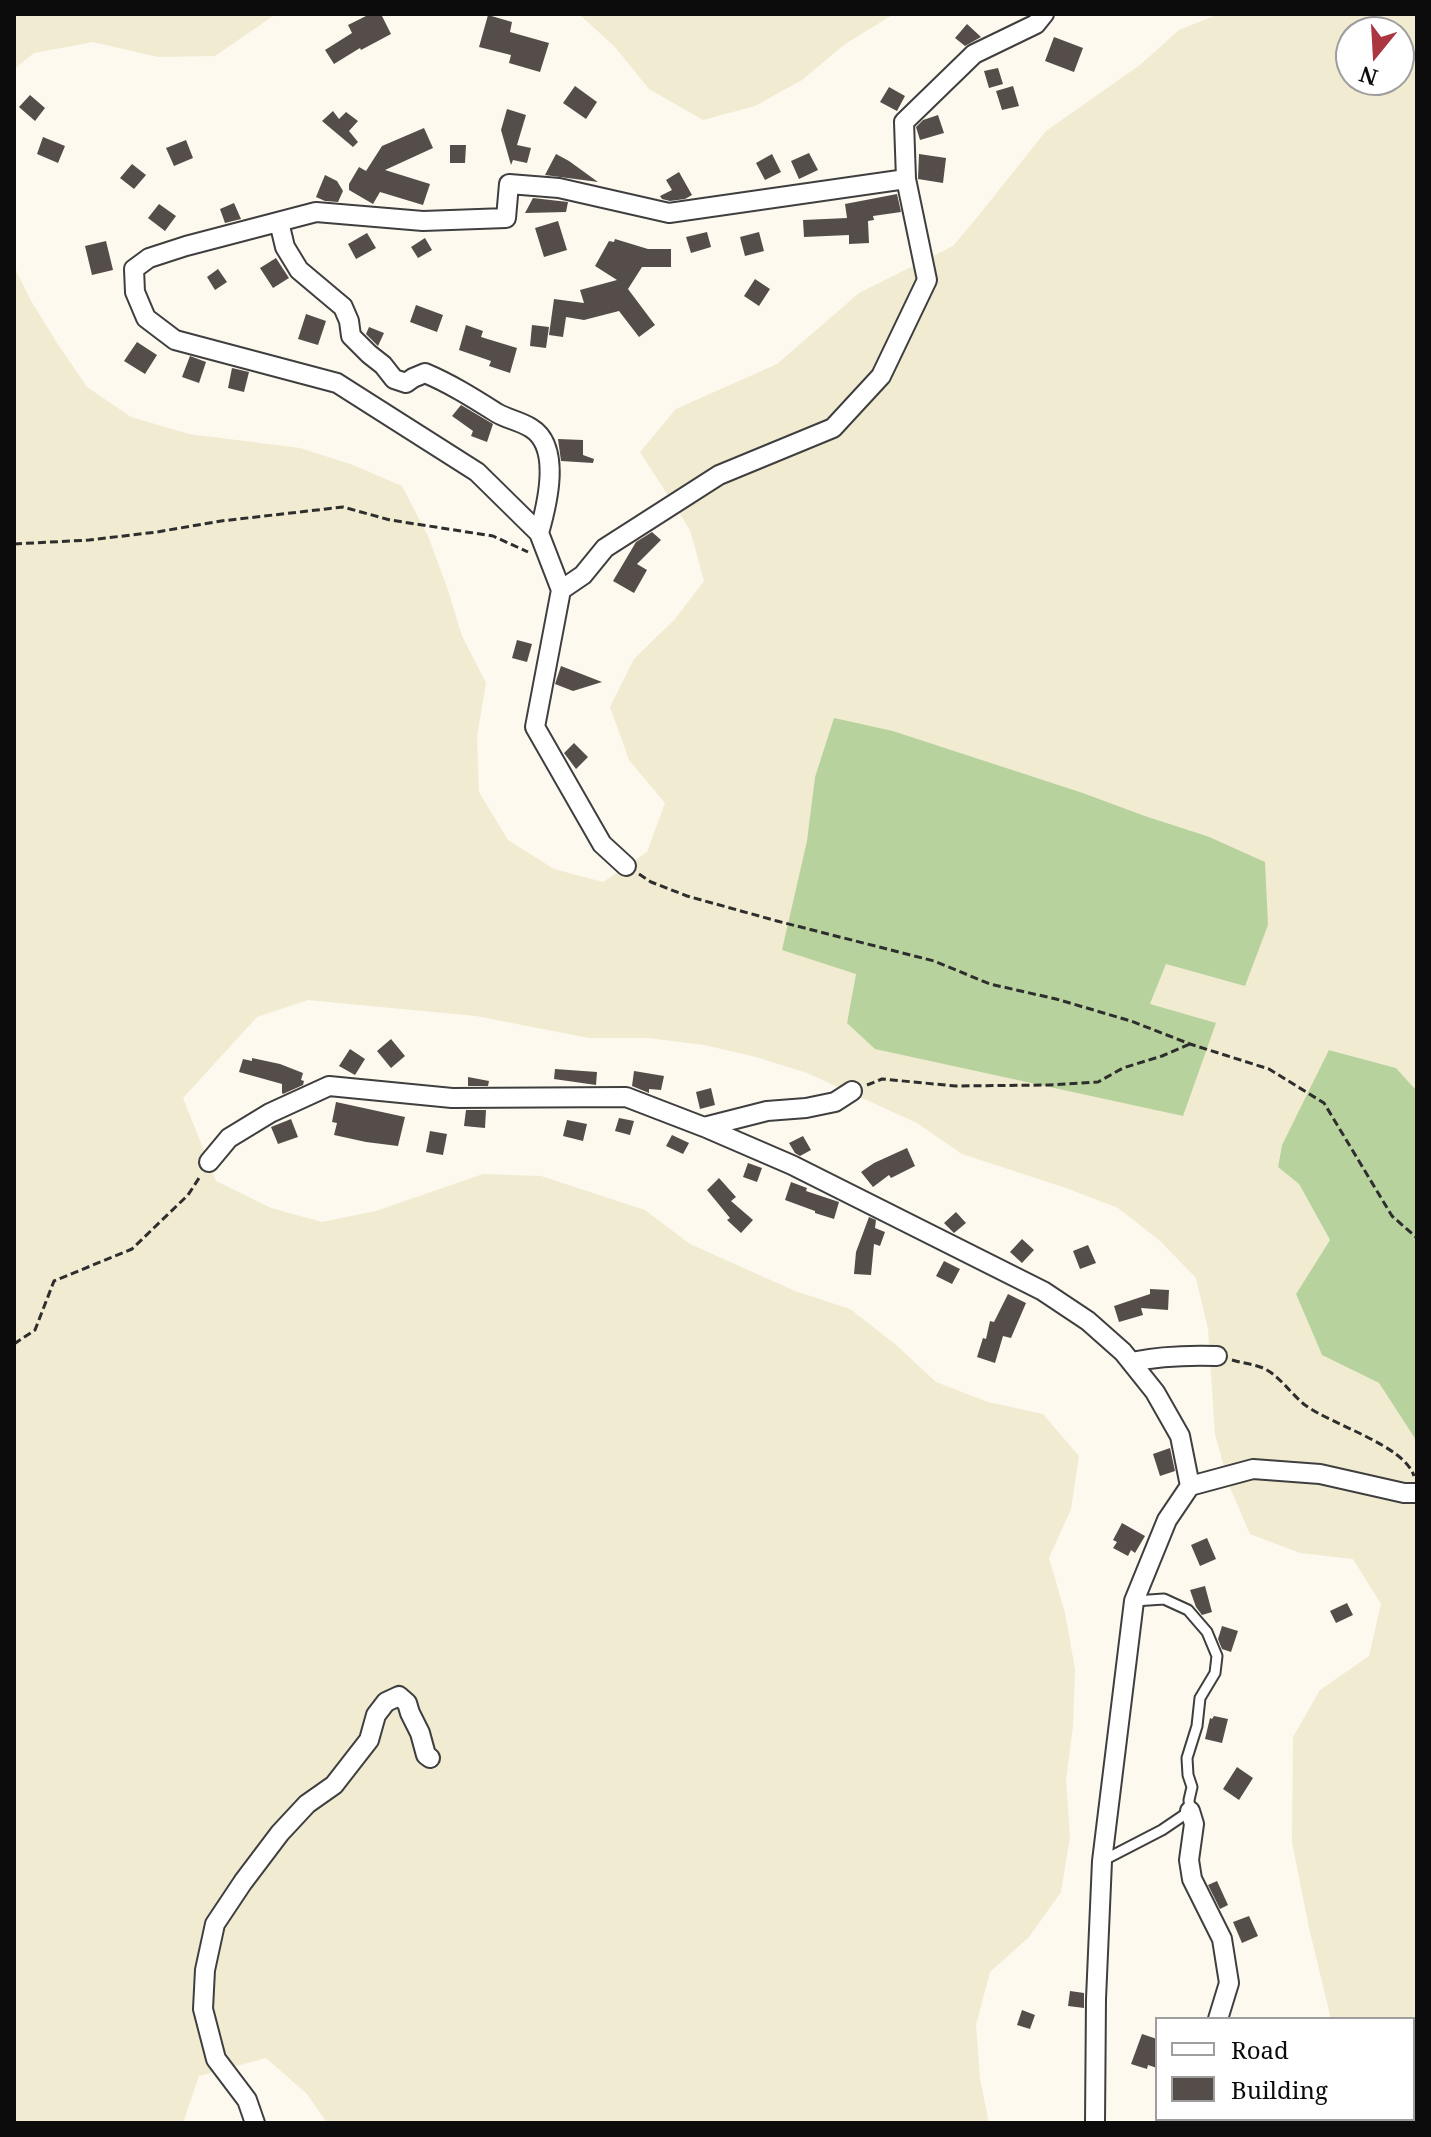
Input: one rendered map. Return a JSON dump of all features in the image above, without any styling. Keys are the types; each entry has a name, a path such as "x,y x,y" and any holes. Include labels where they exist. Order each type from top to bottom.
{"street":[{"path":"561,590 583,575 605,548 719,475 833,428 881,376 927,280 906,179 904,122 974,54 1036,24 1044,14"},
{"path":"626,866 602,844 535,727 561,590 539,533 477,472 337,383 175,340 146,318 135,292 134,269 149,258 186,246 316,212 423,221 506,218 509,184 559,188 669,213 906,179"},
{"path":"279,222 285,247 299,270 343,307 351,336 394,379 406,383 425,373 500,415 531,428 542,438 549,459 548,498 539,533"},
{"path":"209,1162 229,1138 270,1113 329,1086 452,1098 626,1097 792,1165 1043,1291 1088,1321 1123,1352 1155,1392 1180,1436 1190,1486"},
{"path":"704,1127 767,1111 835,1102 852,1091"},
{"path":"1131,1362 1156,1356 1217,1356"},
{"path":"1095,2123 1102,1861 1134,1601 1167,1520 1190,1486 1253,1469 1320,1474 1404,1493 1417,1493"},
{"path":"255,2123 247,2100 216,2059 203,2009 205,1970 215,1924 280,1833 307,1804 334,1785 369,1740 376,1715 386,1702 399,1696 407,1703 426,1755 430,1758"},
{"path":"1190,1811 1194,1824 1189,1860 1192,1879 1222,1939 1229,1983 1219,2017"}],"lane":[{"path":"1102,1861 1162,1830 1190,1811 1192,1787 1187,1758 1197,1726 1200,1698 1215,1673 1217,1656 1207,1632 1188,1610 1164,1599 1134,1601"}],"path":[{"path":"14,544 35,545 130,535 343,507 390,520 493,536 550,562"},
{"path":"626,866 651,882 687,896 934,961 990,984 1131,1021 1269,1069 1324,1103 1392,1216 1417,1238"},
{"path":"852,1091 882,1079 956,1086 1098,1082 1123,1068 1190,1044"},
{"path":"14,1344 35,1330 54,1281 132,1249 188,1195 209,1162"},
{"path":"1217,1356 1264,1369 1306,1406 1359,1432 1401,1458 1412,1470 1416,1483"}],"shaded area":[{"path":"14,14 276,14 215,56 158,57 93,42 34,53 14,69"},
{"path":"579,14 894,14 845,44 802,80 755,106 703,120 649,89 615,47"},
{"path":"1219,14 1417,14 1417,1091 1396,1068 1330,1050 1282,1145 1278,1167 1299,1184 1330,1240 1296,1294 1322,1355 1379,1383 1417,1445 1417,2123 1307,2123 1415,2121 1415,2017 1331,2017 1292,1842 1293,1737 1320,1690 1369,1656 1381,1604 1353,1559 1300,1553 1250,1534 1229,1485 1215,1434 1208,1329 1196,1278 1160,1241 1118,1208 962,1154 917,1123 807,1073 756,1057 704,1045 648,1038 589,1038 476,1016 308,1000 257,1017 183,1098 216,1181 271,1208 322,1222 376,1211 483,1174 541,1176 645,1210 690,1244 795,1291 850,1309 895,1344 936,1382 988,1402 1043,1414 1079,1456 1071,1509 1049,1558 1065,1613 1075,1669 1073,1726 1066,1780 1070,1837 1061,1892 1029,1937 990,1972 976,2025 980,2079 989,2123 327,2123 307,2094 266,2058 199,2076 183,2123 14,2123 14,266 30,299 87,387 131,417 189,434 300,448 353,465 402,486 428,536 462,636 486,683 477,736 479,792 508,840 554,869 603,882 647,852 665,803 629,760 610,707 634,659 675,619 704,581 690,530 640,452 676,409 777,364 859,293 953,246 1046,131 1140,65 1179,30","holes":["834,719 893,731 1208,836 1150,1004 1193,1084 1182,1116 847,1023 856,974 808,841 815,777"]}],"green space":[{"path":"834,718 893,731 1083,793 1207,836 1265,862 1268,925 1245,986 1166,964 1150,1004 1216,1023 1183,1116 875,1049 847,1023 856,974 782,950 807,841 815,777"},
{"path":"1329,1050 1396,1068 1417,1091 1417,1445 1379,1383 1322,1355 1296,1294 1330,1240 1299,1184 1278,1167 1282,1145"}],"building":[{"path":"370,14 381,14 391,34 334,64 325,50 352,33 348,25"},
{"path":"488,15 512,22 510,32 549,43 540,72 509,63 511,55 479,47"},
{"path":"967,24 981,37 965,46 955,38"},
{"path":"1054,37 1083,48 1074,72 1045,61"},
{"path":"998,68 1003,84 989,88 984,71"},
{"path":"575,86 597,102 586,119 563,103"},
{"path":"1013,86 1019,106 1002,110 996,91"},
{"path":"889,87 905,96 897,111 880,102"},
{"path":"30,95 45,108 35,121 19,107"},
{"path":"507,109 526,115 517,145 531,148 527,163 513,160 511,165 501,130"},
{"path":"333,111 339,119 346,112 358,121 349,131 358,142 353,147 322,121"},
{"path":"938,115 944,133 920,140 916,127 923,120"},
{"path":"424,128 433,148 385,170 430,184 423,205 380,192 373,204 349,190 359,167 366,171 382,146"},
{"path":"43,137 65,146 58,163 37,154"},
{"path":"186,140 193,158 174,166 166,148"},
{"path":"450,145 466,145 465,163 450,163"},
{"path":"809,153 818,170 799,179 791,161"},
{"path":"556,154 569,161 598,182 545,175"},
{"path":"772,154 781,172 765,180 756,163"},
{"path":"919,154 946,158 943,183 918,179"},
{"path":"132,164 146,175 134,189 120,178"},
{"path":"679,172 692,195 670,201 662,199 660,196 672,190 666,180"},
{"path":"325,175 337,181 343,191 338,202 316,197"},
{"path":"897,194 901,212 873,216 874,220 868,221 869,243 849,244 849,235 804,237 803,220 847,218 845,204"},
{"path":"533,198 568,202 566,212 525,213"},
{"path":"234,203 241,219 225,223 220,209"},
{"path":"159,204 176,216 165,231 148,218"},
{"path":"558,221 567,250 544,257 535,228"},
{"path":"707,232 711,247 691,253 686,237"},
{"path":"759,232 764,251 745,256 740,237"},
{"path":"367,233 376,248 356,259 348,244"},
{"path":"425,238 432,250 418,258 411,247"},
{"path":"615,239 648,249 671,249 671,267 642,267 628,289 655,325 639,337 619,311 584,320 566,317 563,337 549,335 554,299 584,303 580,290 617,280 595,266 609,241 614,242"},
{"path":"106,241 113,270 92,275 85,246"},
{"path":"276,258 289,278 273,288 260,268"},
{"path":"218,269 227,282 215,290 207,277"},
{"path":"755,279 770,289 759,306 744,296"},
{"path":"416,305 443,315 437,332 410,322"},
{"path":"306,314 326,321 318,345 298,339"},
{"path":"466,325 483,331 481,337 517,348 510,373 489,366 491,361 459,350"},
{"path":"532,325 549,327 546,348 530,346"},
{"path":"369,327 384,333 378,346 366,334"},
{"path":"137,342 157,355 145,374 124,361"},
{"path":"190,356 206,362 199,383 182,377"},
{"path":"232,368 249,372 244,392 228,388"},
{"path":"461,405 493,424 487,442 471,436 473,431 452,416"},
{"path":"558,439 583,440 583,455 594,459 593,463 561,461"},
{"path":"652,532 661,540 637,564 647,570 634,593 613,581 636,542"},
{"path":"517,640 532,644 527,662 512,658"},
{"path":"561,666 602,682 573,691 555,684"},
{"path":"574,743 588,757 576,769 564,753"},
{"path":"391,1039 405,1056 391,1068 377,1051"},
{"path":"350,1049 365,1059 355,1075 339,1066"},
{"path":"252,1058 303,1073 303,1085 283,1094 282,1084 239,1072 243,1059 252,1061"},
{"path":"555,1069 597,1072 596,1085 554,1079"},
{"path":"634,1071 664,1076 661,1090 649,1089 649,1093 632,1086"},
{"path":"468,1077 489,1081 488,1086 468,1086"},
{"path":"711,1088 715,1105 700,1109 696,1092"},
{"path":"336,1102 405,1117 398,1146 334,1135 337,1123 332,1122"},
{"path":"466,1110 486,1110 485,1128 464,1126"},
{"path":"619,1118 634,1121 630,1135 615,1131"},
{"path":"291,1119 298,1137 278,1144 271,1127"},
{"path":"567,1120 587,1124 583,1141 563,1136"},
{"path":"430,1131 447,1134 443,1155 426,1152"},
{"path":"672,1135 689,1143 683,1154 666,1146"},
{"path":"803,1136 811,1150 800,1156 789,1143"},
{"path":"907,1148 915,1166 891,1178 889,1175 873,1187 861,1172 874,1163"},
{"path":"748,1163 762,1168 757,1182 743,1177"},
{"path":"719,1178 736,1197 731,1201 753,1220 741,1233 727,1220 730,1218 707,1190"},
{"path":"791,1182 807,1188 806,1191 839,1202 834,1219 785,1200"},
{"path":"956,1212 966,1223 954,1233 944,1223"},
{"path":"869,1217 876,1220 875,1228 885,1232 880,1246 874,1244 871,1275 854,1274 856,1252"},
{"path":"1022,1239 1034,1250 1022,1263 1010,1252"},
{"path":"1088,1245 1096,1263 1080,1269 1073,1251"},
{"path":"944,1261 960,1269 952,1284 936,1276"},
{"path":"1150,1289 1169,1290 1168,1310 1141,1308 1143,1315 1119,1322 1114,1306 1150,1294"},
{"path":"1008,1294 1026,1303 1011,1338 1003,1336 995,1363 977,1357 990,1321 994,1322"},
{"path":"1170,1448 1175,1471 1160,1476 1153,1454"},
{"path":"1122,1523 1145,1536 1135,1553 1131,1550 1128,1556 1113,1548 1117,1542 1113,1540"},
{"path":"1207,1538 1216,1559 1200,1566 1191,1545"},
{"path":"1205,1586 1212,1612 1202,1615 1190,1590"},
{"path":"1347,1603 1353,1615 1336,1623 1330,1611"},
{"path":"1222,1626 1238,1631 1231,1652 1222,1649 1218,1639"},
{"path":"1210,1718 1228,1719 1222,1743 1205,1739"},
{"path":"1237,1767 1253,1778 1239,1800 1223,1789"},
{"path":"1217,1881 1228,1905 1220,1909 1208,1885"},
{"path":"1249,1916 1258,1936 1242,1943 1233,1922"},
{"path":"1070,1991 1084,1993 1084,2008 1068,2006"},
{"path":"1022,2010 1035,2015 1030,2029 1017,2025"},
{"path":"1142,2034 1155,2038 1155,2067 1148,2065 1147,2069 1131,2064"}]}
